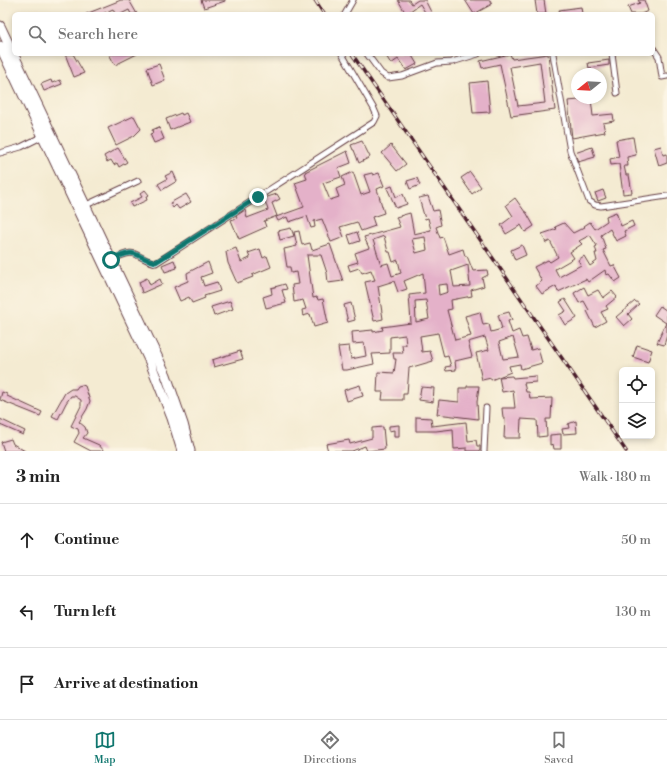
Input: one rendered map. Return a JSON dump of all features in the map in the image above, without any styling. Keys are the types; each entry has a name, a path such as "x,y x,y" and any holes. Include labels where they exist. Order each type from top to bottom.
{"highway":[{"path":"0,26 12,53"},
{"path":"0,46 43,136 111,260 166,375 181,416 190,451"},
{"path":"13,56 159,383 182,451"}],"street":[{"path":"346,12 353,0"},
{"path":"655,51 659,57 662,77 667,76"},
{"path":"111,260 128,252 135,253 156,262 374,122 376,116 374,109 343,56"},
{"path":"368,56 381,73 388,78 402,76 437,63 452,62 472,56"},
{"path":"553,56 570,151 589,201 595,205 601,206 667,196"},
{"path":"612,56 617,93"},
{"path":"0,153 21,147 43,136"},
{"path":"81,207 138,182"},
{"path":"484,451 486,408"}],"building":[{"path":"121,0 129,0 136,12 130,12 129,10 125,12 114,12 113,9 106,12 91,12"},
{"path":"201,0 225,0 225,1 204,8"},
{"path":"398,0 409,0 412,4 418,0 425,0 431,12 425,12 420,4 409,12 405,12"},
{"path":"465,0 490,0 492,4 478,12 473,12"},
{"path":"535,0 544,0 546,12 537,12"},
{"path":"638,0 644,0 648,11 630,12 628,7 640,3"},
{"path":"581,7 582,12 560,12 559,10"},
{"path":"66,56 74,56 84,73 74,77"},
{"path":"110,56 133,56 115,65"},
{"path":"386,56 412,56 417,64 406,70 398,59 391,64"},
{"path":"501,56 511,56 512,59 534,56 548,56 555,110 511,116 500,64 482,68 480,61","holes":["540,62 545,103 518,106 510,67"]},
{"path":"609,60 609,65 589,68 588,63"},
{"path":"159,64 165,80 153,85 147,68"},
{"path":"51,80 52,83 60,80 62,84 44,91 41,84"},
{"path":"487,81 490,112 473,113 470,83"},
{"path":"568,101 571,101 571,104 592,104 593,116 613,114 614,121 603,123 605,132 572,138"},
{"path":"181,113 182,115 186,113 190,122 170,130 166,119"},
{"path":"134,116 141,129 134,136 116,145 108,128"},
{"path":"159,127 164,139 154,143 150,134 153,133 152,130"},
{"path":"633,137 636,155 627,157 628,166 624,166 626,175 629,175 632,193 623,194 619,164 611,165 610,159 619,157 616,140"},
{"path":"362,141 370,157 359,163 351,145"},
{"path":"391,145 406,164 397,171 382,153"},
{"path":"661,146 663,155 667,154 667,163 659,166 654,148"},
{"path":"592,147 595,157 578,162 575,153"},
{"path":"118,148 127,162 119,167 117,163 114,165 111,160 107,162 104,156"},
{"path":"347,151 351,163 338,168 341,177 323,183 330,200 339,197 336,189 345,185 342,177 353,172 361,195 370,192 364,175 379,173 384,186 377,189 384,213 372,217 375,226 361,231 357,222 340,227 344,237 331,242 322,219 314,221 315,227 311,228 307,216 289,222 287,217 278,221 276,217 304,207 295,183 307,179 305,172"},
{"path":"173,172 177,181 162,190 158,184 167,179 165,176"},
{"path":"470,172 481,187 472,194 461,178"},
{"path":"417,178 420,185 410,189 407,181"},
{"path":"392,186 396,197 403,194 407,204 396,208 387,188"},
{"path":"145,190 149,195 146,197 147,200 132,207 130,203 142,197 140,194"},
{"path":"603,190 606,198 598,201 595,193"},
{"path":"186,194 191,202 179,209 176,205 173,208 170,203"},
{"path":"277,194 280,199 272,203 277,216 264,221 266,227 239,239 231,220 237,218 236,216 245,210 247,218 268,210 264,198"},
{"path":"428,196 433,211 438,210 441,225 436,227 440,238 443,237 449,254 463,249 473,271 487,270 488,275 482,278 484,286 471,290 472,296 451,300 452,309 447,310 455,340 471,336 465,316 480,312 483,325 489,324 491,332 502,329 498,315 509,312 512,320 508,321 512,333 519,330 522,338 527,337 531,350 538,348 542,363 521,369 520,364 509,366 511,372 491,380 491,378 482,380 476,353 489,350 485,337 468,342 472,357 455,361 456,370 446,371 445,367 451,366 448,356 444,357 438,333 420,336 422,352 430,351 433,361 409,368 407,394 403,394 403,400 382,400 383,392 377,392 378,372 394,373 396,359 394,359 393,353 403,353 402,345 406,345 405,335 390,337 390,353 372,354 374,364 342,370 338,347 349,346 351,359 366,356 364,343 353,344 352,332 373,330 373,332 383,330 382,327 411,323 409,295 425,293 423,273 404,281 407,289 398,292 394,281 378,286 383,319 374,321 365,282 375,280 371,270 362,273 359,268 350,271 348,265 358,262 355,253 369,248 364,237 400,227 396,217 410,213 414,234 431,230 428,218 425,219 419,198","holes":["384,236 388,252 390,252 393,262 398,260 401,273 392,276 388,263 381,265 373,240","425,237 427,250 416,253 412,239","468,265 470,286 454,287 451,271","447,284 448,292 439,295 438,285","426,300 429,319 416,322 415,301","513,337 519,357 503,359 499,342"]},
{"path":"515,198 526,212 534,226 525,232 521,225 506,234 501,225 513,216 506,205"},
{"path":"616,212 621,226 632,221 634,226 624,231 626,236 616,241 610,229 601,235 606,249 603,250 611,266 614,265 621,278 615,282 609,274 606,275 605,270 588,282 586,279 558,292 556,286 542,294 536,286 542,281 534,267 548,260 550,262 558,257 550,241 546,243 542,234 557,229 555,227 564,223 573,233 585,227 584,226 590,222 595,229 607,221 606,216","holes":["590,235 597,246 595,247 597,261 590,266 584,256 578,260 581,265 559,277 555,269 574,258 570,252 582,244 579,241"]},
{"path":"291,228 294,236 280,240 278,231"},
{"path":"299,231 302,245 310,243 312,250 330,244 343,281 328,283 327,273 321,255 307,255 313,298 317,297 318,300 323,299 328,323 314,327 310,314 303,316 302,310 306,309 303,300 294,302 292,285 298,284 296,272 291,273 290,267 287,267 284,249 297,246 294,232"},
{"path":"357,232 360,241 351,244 348,235"},
{"path":"522,245 526,255 515,260 511,250"},
{"path":"236,248 241,262 250,258 248,253 260,249 263,258 267,256 271,267 252,275 253,277 237,283 228,263 226,252"},
{"path":"174,260 177,268 165,272 162,265"},
{"path":"208,262 212,273 201,277 204,286 217,282 220,291 204,296 205,298 192,303 189,297 180,301 174,287 188,281 187,273"},
{"path":"147,278 150,285 160,279 162,284 142,293 139,282"},
{"path":"285,284 287,289 282,290 286,303 266,308 263,297 272,294 271,288"},
{"path":"584,287 588,295 598,290 603,298 612,291 617,297 606,306 608,309 601,312 606,321 595,327 584,301 579,303 574,293"},
{"path":"565,299 577,318 565,325 559,315 566,311 560,302"},
{"path":"230,301 233,309 214,316 211,307"},
{"path":"635,301 639,304 628,314 632,319 624,326 616,317"},
{"path":"351,303 355,320 348,322 344,305"},
{"path":"660,306 667,311 667,335 664,345 657,343 666,323 654,315"},
{"path":"637,345 652,350 648,362 633,357"},
{"path":"240,351 243,359 214,367 212,360"},
{"path":"512,376 513,378 536,376 536,382 524,383 526,392 529,392 530,399 552,398 551,419 546,419 547,436 538,437 537,420 521,419 520,438 504,438 505,418 503,418 502,408 515,408 513,390 502,392 499,377"},
{"path":"82,385 85,386 90,401 79,422 85,427 87,433 83,438 99,445 104,451 91,451 74,442 79,433 78,429 71,426 81,406 81,400 75,396 71,396 58,419 52,416 65,393"},
{"path":"360,385 363,396 347,401 344,390"},
{"path":"467,386 479,386 477,402 478,419 437,414 439,400 459,402 459,388 467,388"},
{"path":"421,387 434,388 433,402 419,400"},
{"path":"2,392 7,394 7,396 42,412 40,416 0,400"},
{"path":"416,417 431,418 432,426 466,422 468,441 476,440 477,446 480,446 480,451 467,451 467,448 454,449 453,429 416,431"},
{"path":"0,419 25,431 23,435 0,425"},
{"path":"576,421 577,433 563,434 562,429 569,428 568,424"},
{"path":"399,425 399,437 394,437 394,430 389,431 389,426"},
{"path":"383,427 385,449 367,451 365,446 352,451 328,451 326,444 349,440 350,444 372,438 372,428"},
{"path":"561,434 561,449 554,449 553,444 550,445 550,435"},
{"path":"11,439 13,444 25,451 4,451 1,442"}],"railway":[{"path":"315,0 323,12"},
{"path":"353,56 626,451"}],"route":[{"path":"111,260 128,252 135,253 150,261 156,262 258,197"}]}
